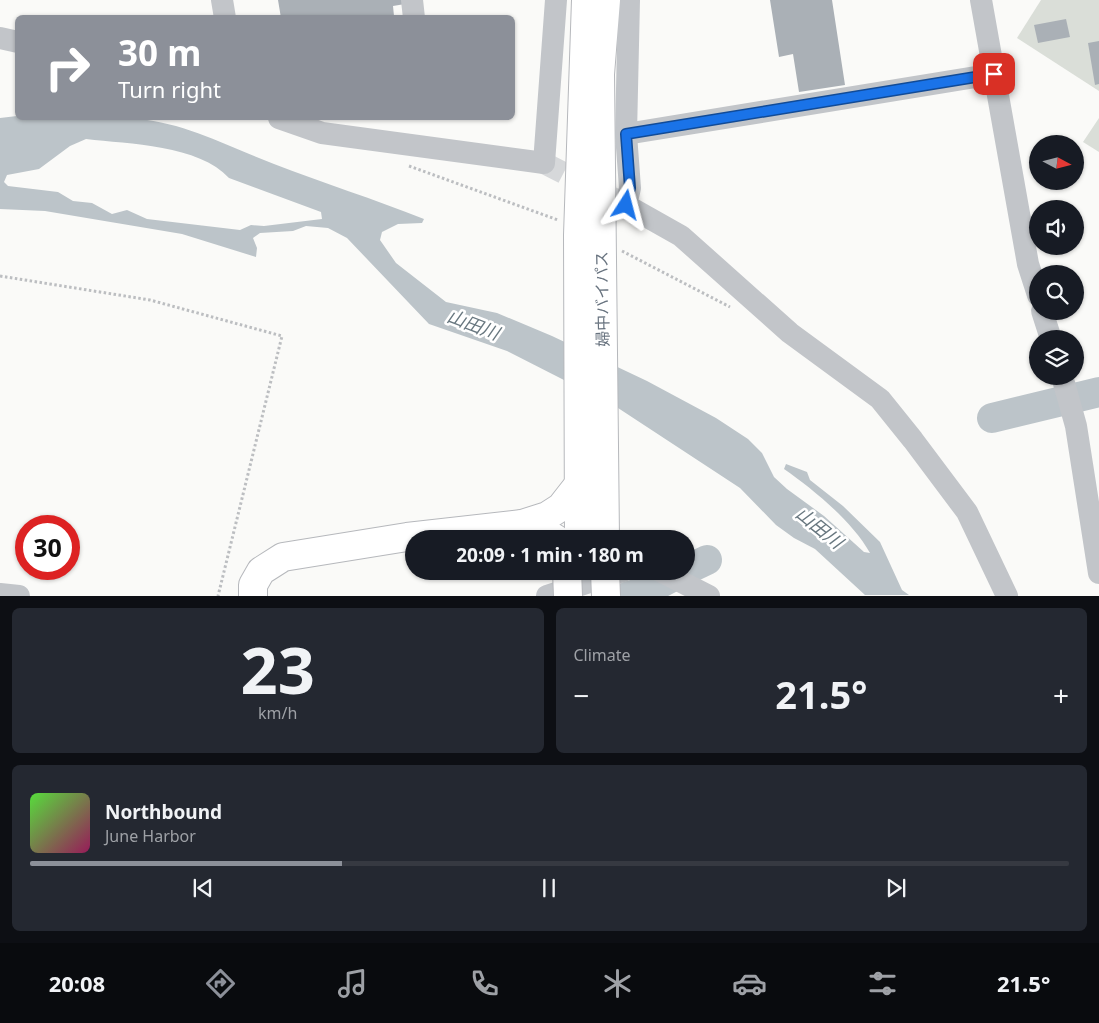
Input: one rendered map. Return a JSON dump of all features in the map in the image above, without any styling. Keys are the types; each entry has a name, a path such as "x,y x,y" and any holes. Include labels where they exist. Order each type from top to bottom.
{"highway":[{"name":"婦中バイパス","path":"586,0 590,237 605,530"},
{"name":"婦中バイパス","path":"579,530 579,484 590,237 606,0"},
{"path":"253,596 253,585 261,571 283,557 407,537 522,524 548,516 561,507 579,484"},
{"path":"522,524 540,530"},
{"path":"567,580 568,596"},
{"path":"578,580 578,596"},
{"path":"605,580 606,596"}],"street":[{"path":"222,0 224,15"},
{"path":"412,0 414,15"},
{"path":"285,120 322,133 544,163 556,0"},
{"path":"629,0 626,134 630,188 626,205 681,236 790,333 880,399 967,512 1007,596"},
{"path":"981,0 1029,267"},
{"path":"0,38 15,41"},
{"path":"626,134 994,74"},
{"path":"1065,385 1076,426 1090,461 1099,574"},
{"path":"548,596 597,580"},
{"path":"678,580 705,593"},
{"path":"0,594 19,596"}],"path":[{"path":"408,165 590,237 736,311"},
{"path":"0,276 150,300 282,336 218,596"}],"shaded area":[{"path":"1041,0 1099,0 1099,91 1017,38"},
{"path":"1099,118 1099,152 1084,143"}],"water":[{"name":"山田川","path":"15,116 15,120 147,120 173,125 424,219 422,223 398,224 382,232 380,240 396,263 446,302 497,313 552,336 647,381 716,418 748,439 762,453 774,477 787,489 824,516 864,552 870,553 853,529 832,507 808,486 784,469 786,464 807,472 810,480 843,506 880,542 902,590 909,595 865,595 815,549 794,538 776,525 740,488 615,406 507,351 429,324 347,238 328,228 306,226 293,231 260,233 253,238 257,248 256,257 182,234 45,211 0,209 0,118","holes":["86,139 142,145 182,152 200,159 216,167 229,178 321,212 322,219 264,226 251,225 240,230 147,219 127,210 112,214 92,203 73,201 58,192 8,186 4,182 7,175 39,169 70,146"]}],"building":[{"path":"278,0 423,0 393,6 394,15 280,15"},
{"path":"770,0 832,0 845,85 799,92 793,54 779,57"},
{"path":"1066,19 1070,37 1038,43 1034,25"},
{"path":"1099,41 1099,84 1095,85 1088,43"}],"waterway":[{"path":"992,418 1099,392"},
{"name":"山田川","path":"695,566 707,560"},
{"name":"山田川","path":"629,596 643,592 666,580"}],"tunnel":[{"path":"544,163 626,205"}],"route":[{"path":"626,205 630,188 626,134 994,74"}]}
